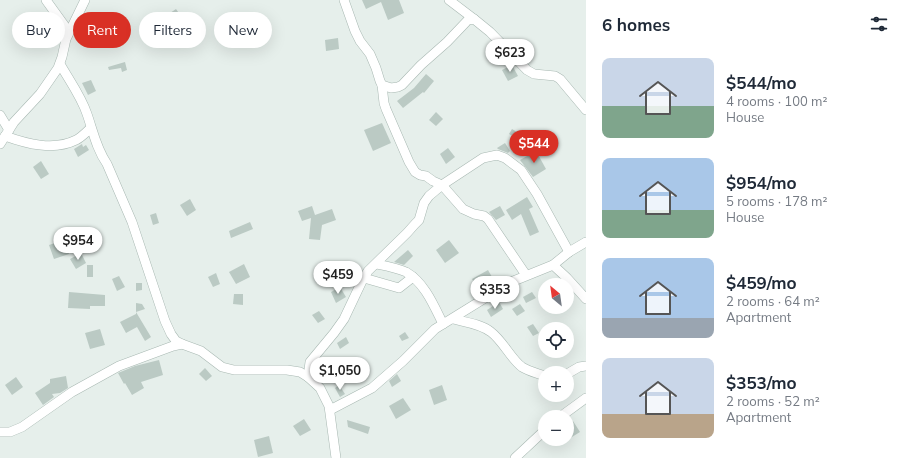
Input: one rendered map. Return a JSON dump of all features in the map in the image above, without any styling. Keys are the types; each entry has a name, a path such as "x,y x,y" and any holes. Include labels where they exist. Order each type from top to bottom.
{"street":[{"path":"46,0 69,32"},
{"path":"0,144 7,133 40,94 60,64 69,32 85,0"},
{"path":"344,0 355,31 360,41 368,51 382,85 386,109 412,167 417,174 426,176 442,186 463,209 474,214 484,216 488,219 526,275"},
{"path":"449,0 490,32 527,70 540,76 549,75 560,79 586,110"},
{"path":"382,85 393,89 402,85 468,20 474,19"},
{"path":"60,64 82,103 101,156 107,164 132,222 167,326 174,338 182,344 201,351 217,364 227,369 287,370 300,372 308,377 320,388 330,410 336,458"},
{"path":"0,115 7,133 32,144 44,146 76,141 91,128"},
{"path":"308,377 310,362 334,333 344,318 364,278 418,220 426,199 442,186 483,158 497,156 505,158 521,170 537,194 569,252"},
{"path":"330,410 372,388 403,361 433,331 443,324 511,282 553,265 569,252 586,242"},
{"path":"376,264 404,272 413,277 427,292 443,324"},
{"path":"553,265 586,298"},
{"path":"364,278 399,288 413,277"},
{"path":"453,319 490,331 502,342 517,363 522,367 538,373"},
{"path":"0,432 10,432 22,426 72,392 119,366 182,344"},
{"path":"574,370 579,367 586,366"},
{"path":"570,410 586,398"},
{"path":"515,458 538,437"}],"building":[{"path":"362,0 399,0 404,13 388,20 381,2 366,9"},
{"path":"338,38 339,49 326,51 325,40"},
{"path":"125,62 127,70 122,72 121,68 109,70 108,67"},
{"path":"512,65 518,76 508,81 502,70"},
{"path":"426,74 434,81 424,93 423,92 403,108 397,101 414,88"},
{"path":"91,80 96,91 88,95 82,83"},
{"path":"436,112 443,119 436,126 429,120"},
{"path":"382,123 391,143 373,151 364,130"},
{"path":"512,129 522,135 520,140 509,134"},
{"path":"505,143 510,151 508,153 497,148"},
{"path":"82,144 83,147 86,145 89,150 78,157 74,149"},
{"path":"448,148 455,157 446,164 440,154"},
{"path":"536,151 546,169 533,177 520,160"},
{"path":"41,161 49,174 41,179 33,167"},
{"path":"527,197 533,207 529,209 539,232 530,236 521,214 512,220 506,210"},
{"path":"190,199 196,210 187,216 180,205"},
{"path":"312,206 315,215 332,209 336,220 322,225 320,240 309,239 311,218 302,221 298,211"},
{"path":"500,206 505,215 496,220 489,212"},
{"path":"156,213 159,223 153,225 150,215"},
{"path":"250,222 253,229 231,238 229,231"},
{"path":"64,240 69,254 54,259 49,245"},
{"path":"449,240 459,253 445,263 436,250"},
{"path":"408,250 413,256 404,265 394,262"},
{"path":"81,253 86,263 76,269 70,259"},
{"path":"347,261 353,274 342,280 335,267"},
{"path":"244,264 250,277 236,284 229,272"},
{"path":"87,265 93,265 93,277 87,277"},
{"path":"488,270 496,284 481,293 472,279"},
{"path":"216,273 220,284 213,287 208,277"},
{"path":"119,276 125,287 117,291 112,279"},
{"path":"136,283 142,283 142,290 136,291"},
{"path":"340,287 346,297 336,303 331,292"},
{"path":"69,292 105,295 105,306 90,306 90,309 68,308"},
{"path":"532,292 536,298 526,303 523,297"},
{"path":"234,294 243,294 243,305 233,304"},
{"path":"499,302 503,309 491,317 487,310"},
{"path":"136,303 142,304 145,309 136,312"},
{"path":"520,304 525,311 517,316 512,309"},
{"path":"319,311 325,319 318,323 312,315"},
{"path":"136,312 151,337 145,341 137,327 126,333 120,322 136,314"},
{"path":"533,324 538,334 533,336 527,327"},
{"path":"100,329 105,345 90,349 85,333"},
{"path":"405,332 409,338 402,341 399,336"},
{"path":"346,337 349,343 340,349 337,343"},
{"path":"159,360 163,375 141,382 144,388 132,395 118,373 135,366"},
{"path":"205,368 212,376 206,381 199,374"},
{"path":"397,374 401,381 392,387 389,381"},
{"path":"66,376 68,388 60,393 52,394 54,397 43,405 35,393 50,383 50,379"},
{"path":"16,377 23,387 12,395 5,385"},
{"path":"339,385 345,394 340,397 335,388"},
{"path":"442,385 447,400 434,405 429,390"},
{"path":"403,398 411,410 396,419 389,406"},
{"path":"304,419 311,430 300,436 293,426"},
{"path":"347,420 370,427 368,434 348,427"},
{"path":"574,423 580,432 574,436"},
{"path":"269,436 273,453 258,457 254,440"}]}
